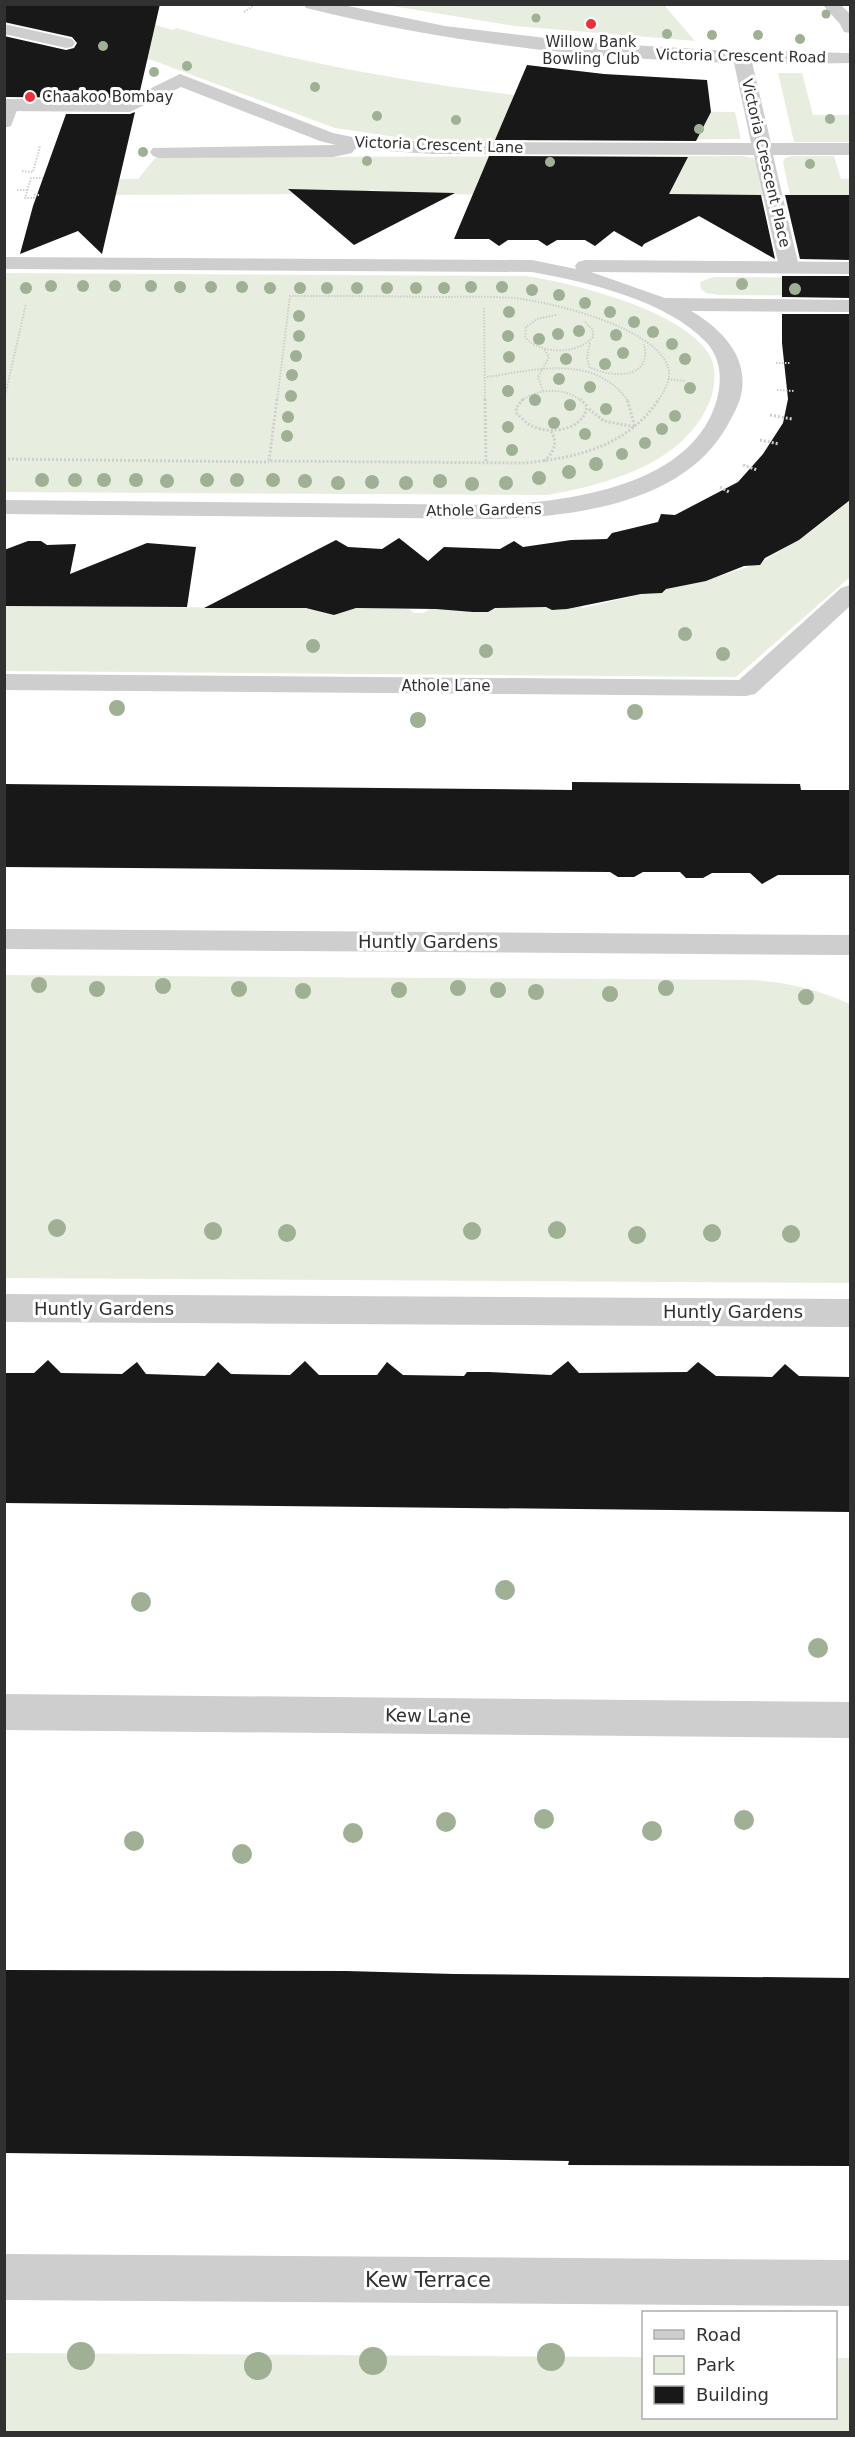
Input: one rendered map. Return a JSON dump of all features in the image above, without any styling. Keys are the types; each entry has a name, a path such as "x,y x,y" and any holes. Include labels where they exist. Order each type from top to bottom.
{"street":[{"name":"Victoria Crescent Road","path":"312,4 427,28 528,42 622,51 742,58 850,58"},
{"path":"830,4 849,23 850,28"},
{"path":"4,29 66,43"},
{"name":"Victoria Crescent Place","path":"742,58 789,267"},
{"name":"Victoria Crescent Lane","path":"6,111 130,106 180,80 327,137 362,145 445,148 850,149"},
{"path":"160,152 333,151 362,145"},
{"name":"Athole Gardens","path":"4,263 850,268"},
{"name":"Athole Gardens","path":"4,507 526,512 606,497 657,479 678,465 710,436 720,422 728,403 731,385 728,358 715,339 699,326 662,304 592,279 532,266"},
{"path":"662,304 850,306"},
{"name":"Athole Lane","path":"4,682 746,688 850,593"},
{"name":"Huntly Gardens","path":"4,939 850,945"},
{"name":"Huntly Gardens","path":"4,1308 850,1313"},
{"name":"Kew Lane","path":"4,1712 850,1719"},
{"name":"Kew Terrace","path":"4,2277 850,2283"}],"path":[{"path":"244,12 256,4"},
{"path":"22,171 33,172 41,144"},
{"path":"39,195 35,195 34,198 25,198 31,178 43,178"},
{"path":"17,190 27,190"},
{"path":"4,400 28,294"},
{"path":"4,459 486,463 543,462 595,449 634,427 654,407 668,374 668,367 660,353 640,338 584,314 518,297 290,296 269,461"},
{"path":"484,297 487,377 486,463"},
{"path":"563,316 541,317 526,325 525,337 530,343 544,349 573,350 591,342"},
{"path":"583,321 593,331 594,337 587,357 589,367 587,370 624,395 630,406 634,427"},
{"path":"487,377 540,368 562,368 590,374 629,373 645,364 647,351 640,338"},
{"path":"543,391 537,383 537,374 549,357 544,349"},
{"path":"589,367 608,374"},
{"path":"4,376 9,376"},
{"path":"767,390 795,391"},
{"path":"589,409 582,422 574,427 549,430 529,425 517,414 516,408 525,397 543,391 569,393 579,397 603,422 634,427"},
{"path":"763,414 792,418"},
{"path":"543,462 552,454 556,445 555,436 549,430"},
{"path":"751,438 779,444"}],"green space":[{"path":"5,5 137,19 172,30 177,28 312,62 448,86 613,106 735,112 741,139 526,141 529,131 499,131 495,141 423,141 335,128 149,59 141,67 83,40 5,23"},
{"name":"Willow Bank Bowling Club","path":"386,5 664,5 695,41 514,26"},
{"path":"778,73 802,73 813,115 850,115 850,142 794,142"},
{"path":"743,156 759,159 768,196 389,194 389,191 370,190 369,195 344,194 343,190 327,190 326,194 112,195 112,184 118,184 119,179 138,179 156,157"},
{"path":"834,156 841,179 850,179 850,199 846,199 845,195 790,195 783,162 785,158"},
{"path":"5,273 526,276 571,285 627,302 678,326 697,340 710,356 714,367 714,384 710,401 698,423 682,441 663,456 619,477 595,485 547,495 5,492"},
{"path":"714,277 850,278 850,296 706,293 701,289 700,282"},
{"path":"850,498 850,577 736,677 5,671 4,606 313,608 334,615 353,608 409,609 414,613 423,613 430,609 469,609 480,612 509,607 546,607 559,610 579,605 583,608 641,594 662,593 667,588 706,578 708,580 762,562 807,534 835,513"},
{"path":"5,975 752,980 790,985 827,995 850,1004 850,1283 5,1278"},
{"path":"5,2353 642,2357 642,2419 837,2419 837,2358 850,2358 850,2432 5,2432"}],"building":[{"path":"4,4 160,4 140,91 126,98 4,97 4,36 66,50 74,48 77,43 72,37 4,22"},
{"path":"527,65 604,74 707,80 711,112 696,141 495,140"},
{"path":"135,112 102,254 78,231 20,254 33,206 66,114 130,114"},
{"path":"489,156 688,157 669,194 761,195 775,259 699,216 642,247 614,231 595,246 585,240 557,240 547,246 538,240 508,240 499,246 489,239 454,239"},
{"path":"288,189 455,193 354,245"},
{"path":"785,195 850,195 850,260 800,259"},
{"path":"782,276 850,276 850,298 782,297"},
{"path":"782,314 850,314 850,500 799,540 765,558 760,565 744,566 706,581 666,589 662,593 641,594 567,609 495,608 488,612 473,612 356,608 334,615 306,608 204,608 336,540 348,547 382,549 399,538 428,561 444,547 500,549 514,541 523,547 571,540 607,539 612,533 658,522 661,514 675,515 738,482 763,454 783,423 788,399 782,343"},
{"path":"28,541 41,541 47,545 76,544 70,574 147,543 196,547 187,607 4,606 4,550"},
{"path":"572,782 800,784 801,790 850,790 850,875 778,875 762,884 750,873 712,873 703,878 686,878 680,872 643,872 634,877 618,877 610,872 4,867 4,784 572,790"},
{"path":"48,1360 61,1373 122,1374 137,1362 146,1374 205,1376 218,1362 231,1374 290,1375 305,1361 319,1375 377,1375 387,1362 403,1375 464,1376 467,1372 551,1375 568,1361 579,1373 687,1372 698,1362 716,1376 772,1377 785,1364 799,1376 850,1377 850,1512 4,1503 4,1373 34,1373"},
{"path":"4,1970 346,1971 850,1978 850,2166 568,2165 569,2161 4,2153"}],"place":[{"name":"Willow Bank Bowling Club","path":"591,24"},
{"name":"Chaakoo Bombay","path":"30,97"}]}
